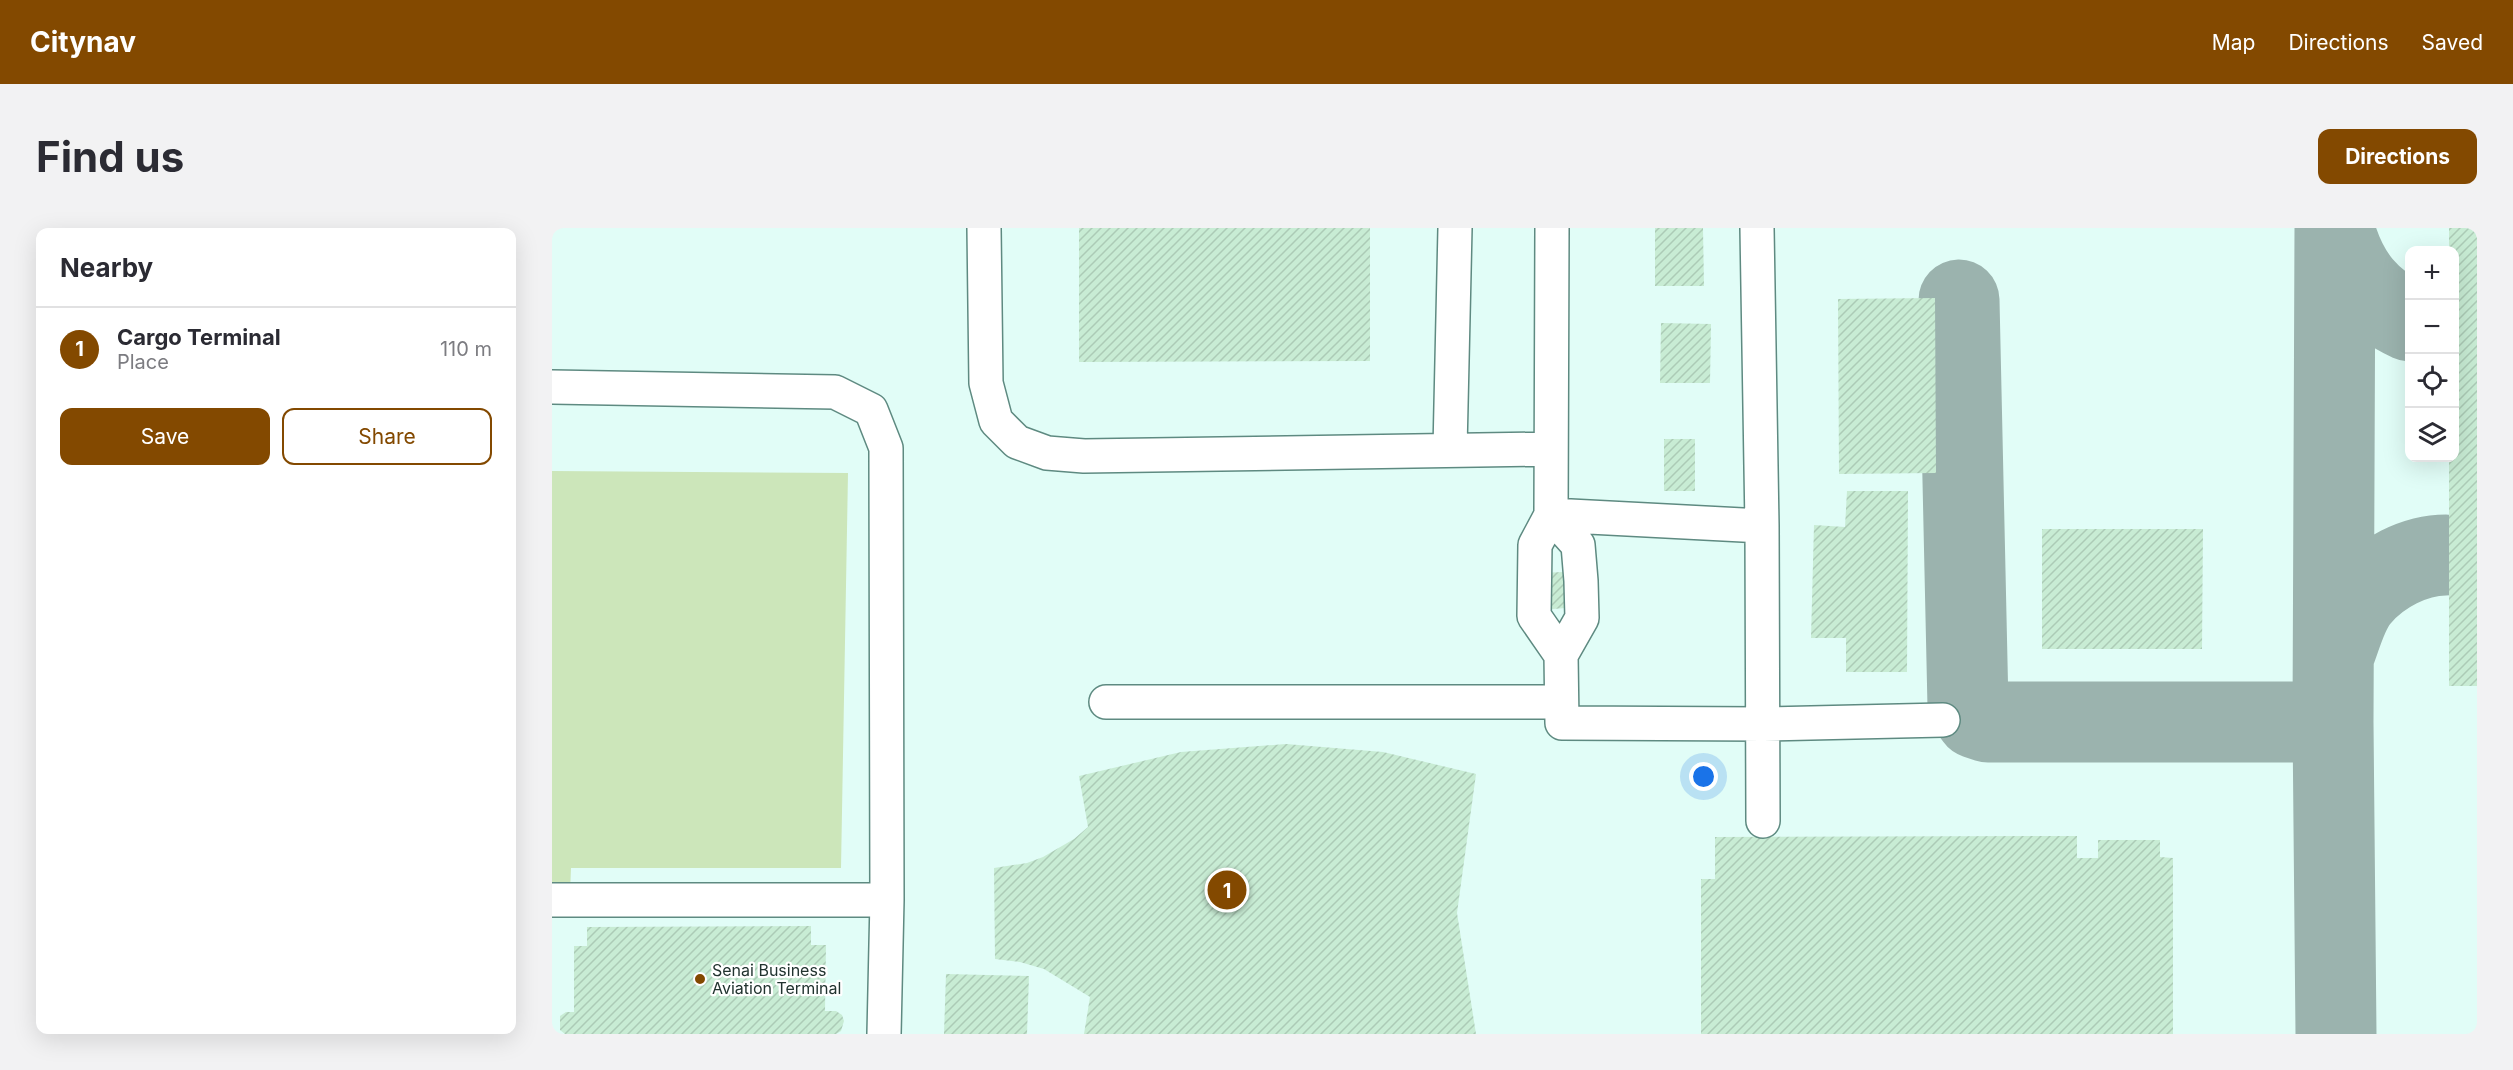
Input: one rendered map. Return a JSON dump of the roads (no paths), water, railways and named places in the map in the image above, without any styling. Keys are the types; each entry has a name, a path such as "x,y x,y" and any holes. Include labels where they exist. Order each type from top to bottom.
{"lane":[{"path":"984,228 986,383 996,421 1017,442 1047,453 1084,456 1551,449"},
{"path":"1450,449 1455,228"},
{"path":"1552,228 1551,515 1535,545 1534,616 1561,655"},
{"path":"1757,228 1762,526 1763,821"},
{"path":"552,387 835,392 871,410 886,448 887,900 884,1034"},
{"path":"1551,515 1762,526"},
{"path":"1551,515 1578,545 1581,581 1582,618 1561,655 1562,723 1763,724 1943,720"},
{"path":"1106,702 1561,702"},
{"path":"552,900 887,900"}],"place":[{"name":"Cargo Terminal","path":"1227,890"},
{"name":"Senai Business Aviation Terminal","path":"700,979"}]}
